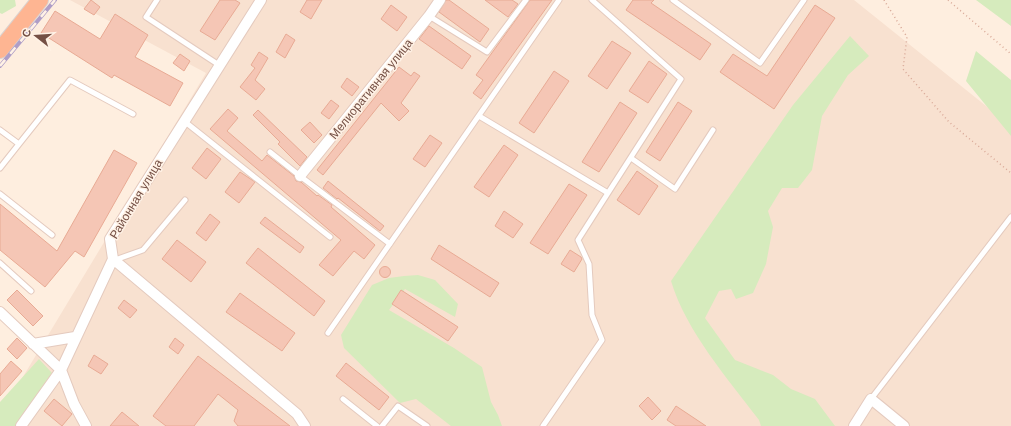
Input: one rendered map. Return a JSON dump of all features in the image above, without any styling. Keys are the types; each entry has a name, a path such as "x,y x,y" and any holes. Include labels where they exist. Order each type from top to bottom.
{"highway":[{"path":"4,42 40,0"}],"street":[{"name":"Районная улица","path":"114,260 110,239 261,0"},
{"name":"Мелиоративная улица","path":"300,176 429,16 440,0"},
{"path":"21,426 61,370 75,337 114,260 297,414 305,426"},
{"path":"0,312 61,370 74,404 86,426"},
{"path":"33,344 75,337"},
{"path":"854,426 871,399 904,426"}],"lane":[{"path":"157,0 146,17 219,65"},
{"path":"429,16 487,52 526,0"},
{"path":"328,333 559,0"},
{"path":"544,426 602,340 592,315 588,264 578,240 681,78 592,0"},
{"path":"673,0 760,63 804,0"},
{"path":"0,168 70,80 134,114"},
{"path":"479,116 608,193"},
{"path":"184,121 330,237"},
{"path":"0,130 19,144"},
{"path":"631,158 675,189 713,130"},
{"path":"270,152 390,244"},
{"path":"0,194 52,235"},
{"path":"114,260 143,250 185,200"},
{"path":"871,399 1011,217"},
{"path":"0,263 31,291"},
{"path":"343,399 377,426"},
{"path":"382,426 398,406 427,426"}],"path":[{"path":"884,0 907,37 903,69 950,122 1011,173"},
{"path":"948,0 1011,54"}],"shaded area":[{"path":"70,0 854,0 1011,126 1011,426 0,426 0,411 9,400 206,73"}],"green space":[{"path":"0,0 15,0 16,6 2,14 0,13"},
{"path":"976,0 1011,0 1011,26"},
{"path":"850,36 869,56 848,75 822,116 812,170 798,188 782,188 768,211 773,227 766,264 753,293 736,299 731,289 719,291 705,318 735,360 773,375 791,389 815,399 835,426 761,426 759,420 721,371 697,336 678,300 671,281 793,105"},
{"path":"976,51 1011,80 1011,136 966,81"},
{"path":"418,275 435,280 458,304 455,317 405,289 389,310 454,348 482,367 491,402 502,426 451,426 416,399 400,403 344,348 341,335 372,285 389,278"},
{"path":"39,359 52,373 15,426 0,426 0,402"}],"building":[{"path":"91,0 100,7 94,15 84,9"},
{"path":"220,0 235,0 240,3 215,40 200,31"},
{"path":"307,0 322,0 311,19 300,12"},
{"path":"446,0 449,0 489,29 480,42 439,12"},
{"path":"485,0 512,0 518,4 508,17"},
{"path":"530,0 552,0 481,99 473,93 483,80 476,75"},
{"path":"633,0 654,0 651,3 711,44 700,60 626,10"},
{"path":"391,5 407,17 397,31 381,19"},
{"path":"815,5 835,18 774,109 720,72 733,54 767,76"},
{"path":"55,11 100,39 115,14 148,35 135,57 183,83 170,106 114,75 112,78 41,33"},
{"path":"429,26 471,56 462,69 419,39"},
{"path":"286,34 295,40 285,58 276,52"},
{"path":"612,41 631,53 607,89 588,76"},
{"path":"259,52 268,58 255,80 265,89 256,100 240,87 255,68 251,65"},
{"path":"180,54 190,61 184,71 173,63"},
{"path":"649,61 667,74 648,103 629,91"},
{"path":"399,67 411,76 414,72 420,76 401,103 409,111 399,121 381,103 323,175 317,170"},
{"path":"554,71 569,81 534,133 519,123"},
{"path":"347,78 359,87 352,96 341,87"},
{"path":"331,100 339,106 329,119 321,113"},
{"path":"620,102 637,113 599,172 582,162"},
{"path":"678,102 692,111 660,161 646,152"},
{"path":"228,109 238,118 227,131 262,161 267,155 294,176 296,181 301,182 317,196 318,195 332,205 331,207 375,245 364,259 354,251 333,276 319,265 341,240 210,129"},
{"path":"258,110 307,157 300,166 278,144 280,142 253,115"},
{"path":"310,122 322,135 314,143 301,130"},
{"path":"430,135 442,143 425,167 413,159"},
{"path":"504,145 518,155 489,197 474,187"},
{"path":"207,148 221,159 206,179 192,168"},
{"path":"114,150 137,163 84,257 75,251 45,287 0,250 0,204 57,251"},
{"path":"637,171 658,186 639,215 617,200"},
{"path":"240,172 255,182 239,203 225,192"},
{"path":"328,181 384,226 380,231 323,188"},
{"path":"569,184 587,195 548,254 530,243"},
{"path":"504,211 523,224 513,238 495,226"},
{"path":"210,214 220,222 206,241 196,233"},
{"path":"265,217 304,247 300,253 260,223"},
{"path":"177,240 206,262 191,282 162,259"},
{"path":"439,245 499,283 490,297 431,259"},
{"path":"258,248 325,301 314,316 246,263"},
{"path":"570,250 582,259 574,272 561,264"},
{"path":"385,266 389,268 391,272 389,276 385,278 381,276 379,272 381,268"},
{"path":"17,290 43,316 33,326 7,300"},
{"path":"401,290 458,327 448,341 392,304"},
{"path":"240,293 295,333 282,351 226,312"},
{"path":"124,300 137,310 130,318 118,308"},
{"path":"17,338 27,348 17,359 7,349"},
{"path":"175,338 184,345 178,354 169,347"},
{"path":"94,355 108,364 101,374 88,366"},
{"path":"198,356 290,426 238,426 234,421 238,410 218,394 194,426 166,426 153,416"},
{"path":"11,361 22,371 0,396 0,374"},
{"path":"346,363 389,397 379,410 336,376"},
{"path":"648,397 661,411 652,420 639,406"},
{"path":"54,399 72,414 62,426 44,411"},
{"path":"676,406 706,426 676,426 667,420"},
{"path":"122,412 139,426 110,426"}],"railway":[{"path":"0,66 55,0"}]}
